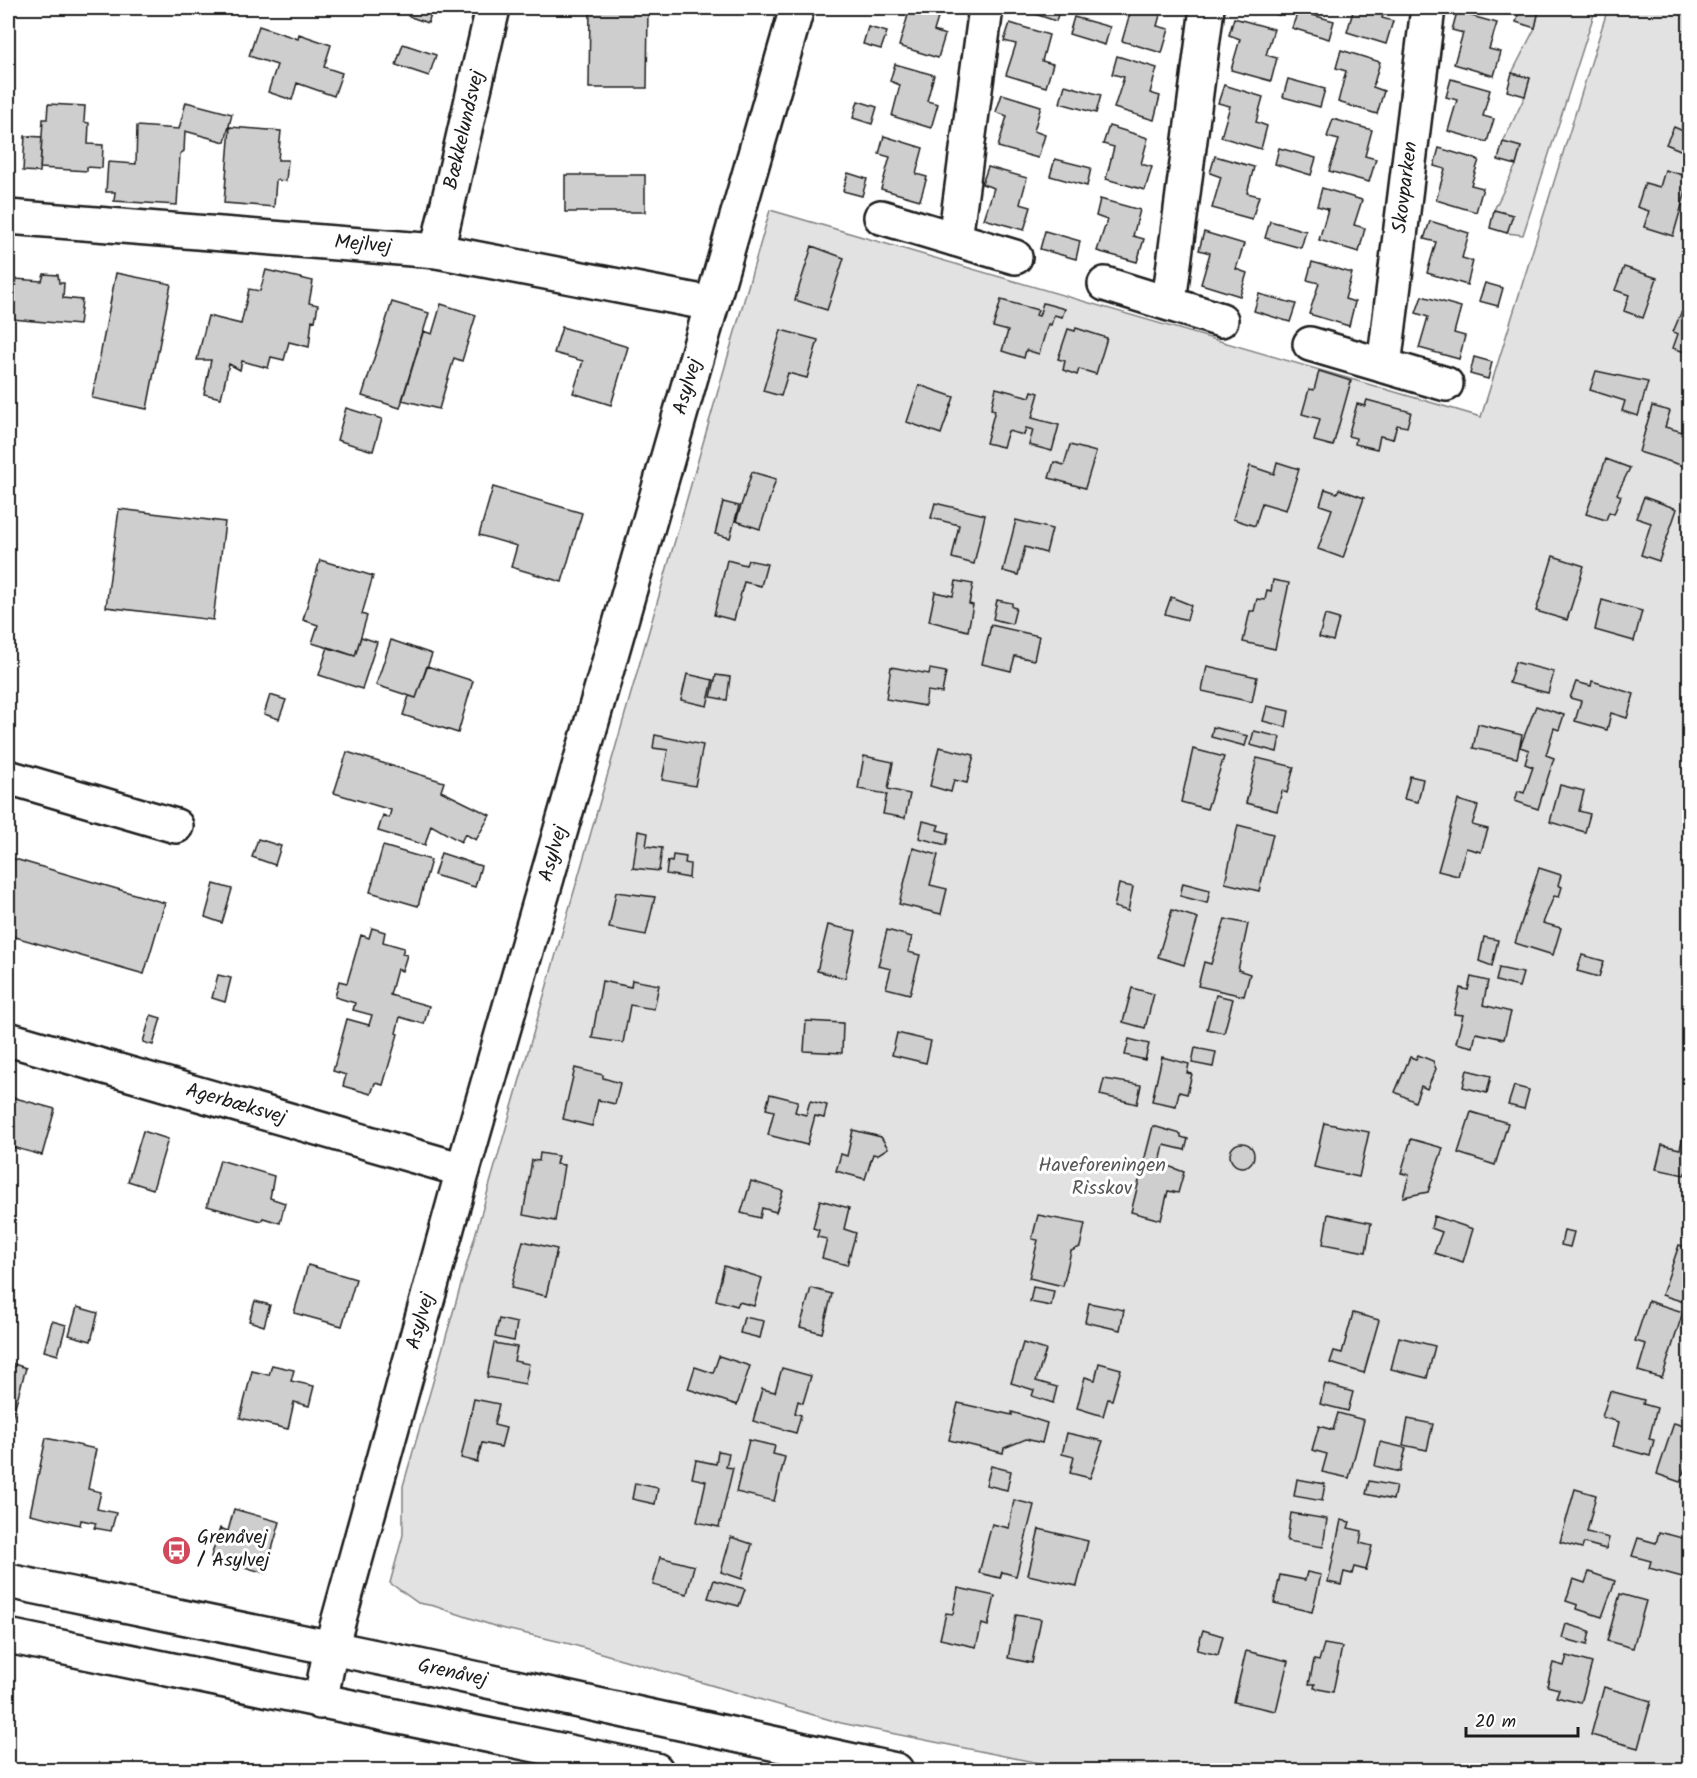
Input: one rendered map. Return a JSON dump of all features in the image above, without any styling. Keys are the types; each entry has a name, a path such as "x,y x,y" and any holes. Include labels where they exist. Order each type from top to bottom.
{"street":[{"name":"Bækkelundsvej","path":"437,251 493,8"},
{"name":"Asylvej","path":"320,1702 331,1648 464,1170 797,8"},
{"path":"955,239 986,8"},
{"path":"1169,302 1206,8"},
{"name":"Skovparken","path":"1384,366 1428,8"},
{"name":"Mejlvej","path":"8,217 437,251 712,304"},
{"path":"881,217 1015,257"},
{"path":"1106,284 1169,302 1221,321"},
{"path":"1310,344 1446,384"},
{"path":"8,777 176,826"},
{"name":"Agerbæksvej","path":"8,1039 464,1170"},
{"name":"Grenåvej","path":"8,1581 896,1770"},
{"path":"8,1636 656,1770"}],"green space":[{"path":"1529,8 1596,8 1523,235 1507,233 1512,215 1494,210 1516,165 1521,147 1503,142 1525,96 1530,78 1512,73 1535,28 1539,11"},
{"name":"Haveforeningen Risskov","path":"1608,8 1689,8 1689,1770 1073,1770 841,1723 570,1644 497,1627 418,1603 390,1583 403,1535 403,1486 770,210 1481,417"}],"building":[{"path":"411,8 433,8 428,23 408,16"},
{"path":"590,8 648,8 647,88 589,88"},
{"path":"898,8 941,8 934,31 945,35 938,58 899,46 908,15 897,12"},
{"path":"1017,8 1060,8 1056,21"},
{"path":"1122,8 1162,8 1157,26 1169,29 1162,53 1122,41 1131,10"},
{"path":"1254,8 1281,8 1279,15"},
{"path":"1354,8 1385,8 1382,18 1393,21 1386,44 1347,32"},
{"path":"1520,8 1539,10 1535,28 1516,22"},
{"path":"1298,11 1334,21 1329,39 1292,28"},
{"path":"1457,12 1497,23 1489,49 1501,52 1494,76 1454,64 1463,33 1452,30"},
{"path":"1074,17 1110,27 1105,45 1069,34"},
{"path":"1234,18 1274,29 1266,55 1277,58 1271,81 1231,70 1240,39 1229,35"},
{"path":"1010,23 1049,35 1042,61 1053,64 1046,87 1006,75 1016,44 1004,41"},
{"path":"259,26 298,39 299,34 331,45 324,67 342,73 334,96 297,83 292,100 268,92 277,65 249,56"},
{"path":"868,27 887,32 881,49 863,44"},
{"path":"403,44 436,55 429,76 396,65"},
{"path":"1341,50 1380,62 1373,87 1384,91 1377,114 1338,102 1346,71 1336,68"},
{"path":"1117,56 1157,68 1150,93 1160,96 1154,120 1114,108 1124,77 1112,74"},
{"path":"895,64 934,75 927,101 938,104 931,128 892,116 900,85 890,81"},
{"path":"1512,73 1530,78 1525,96 1507,91"},
{"path":"1288,79 1325,89 1320,107 1283,97"},
{"path":"1451,79 1490,90 1483,116 1494,119 1487,142 1448,131 1457,100 1446,97"},
{"path":"1065,85 1101,95 1096,113 1060,103"},
{"path":"1224,85 1263,97 1256,122 1267,126 1261,149 1221,137 1230,106 1218,103"},
{"path":"1002,94 1041,106 1034,131 1045,135 1038,158 998,147 1007,116 996,112"},
{"path":"858,101 877,107 872,124 853,118"},
{"path":"186,102 232,114 225,142 185,131 184,151 180,154 177,205 114,201 115,192 106,192 108,162 136,164 137,126 179,129"},
{"path":"48,104 85,106 84,122 89,123 88,144 103,145 102,168 87,167 87,171 40,168 43,119 47,119"},
{"path":"1690,105 1690,129 1682,126"},
{"path":"1333,119 1372,130 1365,156 1376,159 1369,182 1329,171 1339,140 1327,137"},
{"path":"1109,126 1148,138 1141,164 1152,167 1145,190 1106,179 1114,147 1103,144"},
{"path":"230,127 281,131 278,160 288,160 286,181 276,180 274,207 224,203"},
{"path":"1674,127 1690,134 1690,154 1666,144"},
{"path":"25,136 42,137 40,172 23,171"},
{"path":"884,136 923,148 916,174 927,177 920,200 881,189 890,157 879,154"},
{"path":"1503,142 1521,147 1516,165 1498,160"},
{"path":"1279,148 1316,158 1311,175 1275,164"},
{"path":"1439,148 1479,160 1471,185 1483,188 1476,212 1436,200 1445,169 1434,166"},
{"path":"1215,156 1254,167 1247,193 1259,196 1252,219 1212,208 1221,177 1210,173"},
{"path":"1055,159 1091,168 1087,186 1050,176"},
{"path":"988,167 1027,178 1020,204 1031,207 1024,230 984,219 994,188 982,184"},
{"path":"1665,170 1690,177 1673,236 1644,227 1649,211 1637,207 1645,183 1660,187"},
{"path":"848,173 867,179 862,196 843,191"},
{"path":"565,175 645,175 645,212 565,212"},
{"path":"1322,188 1362,200 1354,225 1365,228 1359,252 1319,240 1328,209 1317,206"},
{"path":"1100,199 1140,210 1133,236 1144,239 1137,262 1097,251 1107,220 1096,216"},
{"path":"1494,210 1513,215 1507,233 1490,228"},
{"path":"1270,221 1306,231 1301,248 1265,238"},
{"path":"1430,221 1469,233 1462,258 1473,261 1467,285 1427,273 1436,242 1424,239"},
{"path":"1045,231 1080,241 1076,259 1040,249"},
{"path":"1204,232 1244,244 1236,269 1247,273 1240,296 1201,284 1210,253 1199,250"},
{"path":"812,246 844,258 827,310 795,300"},
{"path":"1312,262 1352,273 1345,299 1355,302 1349,326 1309,314 1319,283 1307,280"},
{"path":"1624,267 1657,278 1643,318 1624,311 1629,295 1615,290"},
{"path":"266,270 313,281 309,303 318,305 315,321 312,320 309,347 289,342 284,360 271,357 268,368 242,361 240,370 229,364 221,398 204,394 211,360 197,360 208,316 241,324 249,289 260,291"},
{"path":"116,273 171,284 147,409 92,398"},
{"path":"44,274 58,275 59,283 64,283 63,298 82,300 79,325 12,319 12,315 8,314 8,293 14,294 15,279 42,281"},
{"path":"1485,283 1503,288 1498,306 1479,301"},
{"path":"1259,294 1296,304 1290,322 1254,311"},
{"path":"1422,296 1461,307 1454,333 1465,336 1459,359 1419,348 1428,317 1416,313"},
{"path":"1001,300 1038,310 1036,315 1039,316 1043,303 1065,309 1062,317 1054,315 1051,325 1048,324 1039,354 1026,350 1024,358 1002,351 1008,331 993,327"},
{"path":"392,302 429,313 400,408 362,396"},
{"path":"1690,303 1690,354 1673,348 1678,334 1673,332 1681,313 1685,314"},
{"path":"441,304 476,315 462,361 454,358 439,409 402,400 423,331 432,334"},
{"path":"562,327 628,347 611,405 573,393 583,361 554,353"},
{"path":"1076,328 1107,338 1096,374 1079,369 1077,375 1063,370 1065,361 1058,359 1068,329 1075,331"},
{"path":"781,330 818,340 807,378 788,373 781,396 763,391"},
{"path":"1474,357 1492,362 1488,379 1470,374"},
{"path":"1319,371 1351,381 1333,446 1314,441 1320,419 1302,414 1309,389 1314,390"},
{"path":"1596,371 1648,382 1638,416 1622,411 1625,401 1590,390"},
{"path":"919,385 954,397 941,434 907,422"},
{"path":"996,388 1030,397 1032,391 1039,393 1032,418 1059,425 1052,451 1029,445 1033,430 1026,428 1024,435 1008,431 1003,447 986,443 995,410 991,409"},
{"path":"1367,400 1411,412 1407,427 1397,425 1393,439 1380,436 1377,449 1355,444 1356,438 1348,436 1357,404 1365,406"},
{"path":"1652,406 1670,411 1665,427 1690,434 1690,448 1684,466 1639,452"},
{"path":"346,408 382,419 373,451 337,440"},
{"path":"1070,445 1096,452 1085,488 1049,478 1054,462 1064,465"},
{"path":"1606,459 1630,468 1617,494 1621,496 1614,514 1609,512 1606,520 1586,514"},
{"path":"1277,462 1299,469 1286,510 1262,503 1255,526 1233,519 1250,466 1274,474"},
{"path":"752,472 776,479 760,529 736,521"},
{"path":"493,487 582,513 562,582 511,567 517,546 479,535"},
{"path":"1325,489 1337,493 1339,489 1364,498 1343,558 1318,549 1332,509 1320,505"},
{"path":"1644,497 1677,509 1659,561 1641,555 1651,523 1636,518"},
{"path":"723,502 739,506 730,538 715,534"},
{"path":"935,503 985,515 974,564 952,558 959,525 931,518"},
{"path":"119,509 225,522 213,620 106,607"},
{"path":"1016,520 1052,529 1046,553 1025,547 1018,575 1003,571"},
{"path":"1553,556 1584,566 1567,620 1536,611"},
{"path":"320,560 373,576 362,614 367,616 355,656 312,643 318,625 303,620"},
{"path":"727,560 746,565 748,560 767,564 761,586 744,582 734,620 714,615"},
{"path":"1273,580 1289,583 1275,649 1243,642 1250,611 1254,611 1257,599 1265,600 1267,590 1271,591"},
{"path":"956,581 973,584 969,604 973,605 968,631 929,621 935,592 953,596"},
{"path":"1171,597 1191,605 1187,620 1165,614"},
{"path":"997,600 1012,603 1012,607 1016,608 1012,624 993,619"},
{"path":"1602,600 1642,611 1634,641 1595,630"},
{"path":"1325,615 1339,619 1333,641 1319,637"},
{"path":"991,625 1039,636 1034,660 1015,656 1011,671 982,664"},
{"path":"361,637 377,642 362,689 319,675 328,647 355,656"},
{"path":"391,640 432,654 416,698 376,685"},
{"path":"1515,662 1554,672 1548,693 1509,683"},
{"path":"427,666 473,681 458,733 403,715 409,696 416,698"},
{"path":"1207,666 1257,677 1252,702 1202,691"},
{"path":"891,667 929,674 930,669 946,672 942,693 927,691 925,706 886,699"},
{"path":"687,674 713,680 707,706 681,700"},
{"path":"716,675 730,677 727,700 711,697"},
{"path":"1592,681 1634,694 1627,718 1611,713 1607,730 1575,721 1581,701 1570,698 1576,682 1591,686"},
{"path":"270,695 286,700 279,719 264,714"},
{"path":"1267,706 1289,711 1286,727 1263,721"},
{"path":"1536,706 1564,715 1559,730 1554,728 1546,755 1554,758 1538,809 1515,801 1518,791 1524,793 1533,767 1525,764 1529,750 1520,747"},
{"path":"1478,724 1522,735 1517,758 1473,748"},
{"path":"1213,727 1248,736 1245,746 1211,737"},
{"path":"1254,731 1280,737 1277,752 1250,745"},
{"path":"655,735 703,745 695,786 662,780 668,750 653,748"},
{"path":"939,747 974,755 967,783 954,780 951,792 930,786"},
{"path":"1193,749 1224,757 1207,809 1181,802"},
{"path":"347,752 444,782 441,791 490,815 476,840 465,834 461,842 431,825 425,845 378,831 383,815 389,818 391,810 334,793"},
{"path":"864,756 893,762 888,789 910,794 905,818 883,814 887,794 858,789"},
{"path":"1257,758 1294,767 1287,793 1282,791 1277,811 1246,803"},
{"path":"1410,776 1423,779 1418,802 1404,799"},
{"path":"1560,785 1584,791 1579,811 1590,814 1585,832 1550,822"},
{"path":"1458,800 1478,806 1472,825 1488,829 1481,852 1466,848 1458,876 1438,871"},
{"path":"923,821 939,825 937,830 949,833 946,845 919,838"},
{"path":"1238,825 1273,834 1259,891 1225,883"},
{"path":"638,831 648,833 646,846 662,848 659,871 633,868"},
{"path":"258,839 281,846 275,865 252,857"},
{"path":"383,846 431,860 418,906 370,892"},
{"path":"913,848 938,855 930,885 947,889 941,914 899,904"},
{"path":"441,853 481,866 475,887 434,875"},
{"path":"673,855 686,857 685,863 690,864 689,878 666,874 668,861 672,862"},
{"path":"8,857 165,903 144,974 8,935"},
{"path":"1539,868 1561,875 1558,885 1562,887 1559,897 1554,896 1543,923 1561,928 1553,955 1515,943"},
{"path":"1183,883 1210,890 1207,903 1180,896"},
{"path":"214,884 232,889 222,923 205,917"},
{"path":"1119,884 1133,887 1128,911 1114,907"},
{"path":"616,892 655,897 646,935 609,928"},
{"path":"1172,910 1198,918 1184,965 1158,957"},
{"path":"1225,919 1248,924 1238,970 1250,974 1244,996 1198,986 1204,962 1211,964"},
{"path":"828,925 856,931 845,978 817,971"},
{"path":"372,928 385,932 383,942 404,948 402,954 407,955 402,971 397,969 390,995 429,1006 424,1024 400,1017 396,1033 398,1034 383,1085 375,1083 371,1094 343,1086 346,1075 333,1071 347,1019 369,1025 372,1015 353,1010 355,1003 335,997 339,981 347,983 361,935 369,938"},
{"path":"887,930 912,937 908,952 920,955 910,994 886,988 891,969 878,966"},
{"path":"1484,937 1498,940 1492,966 1479,961"},
{"path":"1582,955 1604,961 1599,977 1577,971"},
{"path":"1499,968 1523,973 1519,987 1496,981"},
{"path":"218,975 231,978 225,1002 212,998"},
{"path":"1471,977 1488,981 1483,1005 1511,1012 1504,1039 1476,1033 1473,1047 1456,1043 1463,1015 1454,1014 1460,988 1468,990"},
{"path":"632,980 659,985 654,1009 630,1005 623,1043 592,1038 602,981 631,987"},
{"path":"1132,988 1154,994 1145,1028 1123,1022"},
{"path":"1216,995 1233,999 1224,1033 1207,1029"},
{"path":"151,1015 161,1018 153,1045 143,1042"},
{"path":"806,1021 843,1023 842,1053 804,1051"},
{"path":"897,1033 931,1041 926,1063 892,1055"},
{"path":"1129,1039 1149,1044 1145,1060 1125,1055"},
{"path":"1195,1048 1216,1052 1213,1067 1192,1063"},
{"path":"1418,1055 1433,1061 1436,1069 1427,1089 1421,1086 1415,1102 1395,1092 1410,1057 1416,1059"},
{"path":"1162,1057 1189,1064 1187,1073 1192,1074 1187,1094 1179,1092 1176,1106 1152,1101"},
{"path":"575,1068 603,1075 603,1078 620,1083 615,1104 598,1100 592,1126 563,1119"},
{"path":"1467,1070 1491,1076 1487,1093 1463,1087"},
{"path":"1104,1079 1141,1085 1137,1104 1100,1095"},
{"path":"1514,1086 1529,1090 1524,1109 1508,1105"},
{"path":"770,1094 798,1101 795,1112 806,1115 810,1101 827,1105 824,1118 815,1116 807,1145 768,1135 774,1111 766,1109"},
{"path":"8,1096 55,1109 42,1155 8,1146"},
{"path":"1471,1112 1508,1123 1495,1165 1458,1153"},
{"path":"1324,1123 1369,1132 1359,1177 1314,1167"},
{"path":"1153,1126 1181,1134 1181,1137 1188,1139 1185,1150 1164,1145 1160,1163 1184,1172 1178,1193 1168,1191 1161,1220 1131,1212"},
{"path":"853,1130 881,1137 888,1148 877,1155 873,1154 865,1179 836,1171 841,1154 847,1156"},
{"path":"143,1131 168,1139 153,1189 128,1181"},
{"path":"1683,1136 1690,1138 1690,1165 1684,1175 1656,1169 1662,1145 1680,1149"},
{"path":"1411,1139 1443,1148 1428,1192 1403,1197 1409,1175 1401,1173"},
{"path":"1242,1143 1247,1144 1253,1150 1253,1160 1247,1166 1242,1167 1237,1166 1231,1160 1230,1155 1231,1150 1237,1144"},
{"path":"540,1153 558,1156 556,1164 564,1165 555,1221 523,1215 532,1160 539,1161"},
{"path":"220,1160 274,1176 270,1198 285,1203 280,1223 263,1218 261,1221 207,1206"},
{"path":"751,1181 783,1191 776,1212 762,1208 760,1218 741,1213"},
{"path":"820,1200 849,1208 844,1229 856,1233 847,1265 822,1258 827,1239 817,1237 819,1230 813,1228"},
{"path":"1328,1214 1371,1223 1366,1252 1323,1244"},
{"path":"1038,1215 1085,1224 1080,1247 1071,1251 1063,1286 1029,1278 1038,1240 1032,1239"},
{"path":"1434,1216 1473,1229 1463,1262 1434,1253 1442,1232 1431,1228"},
{"path":"1564,1230 1574,1232 1570,1247 1561,1245"},
{"path":"523,1241 557,1249 546,1296 511,1288"},
{"path":"1679,1245 1690,1248 1690,1304 1662,1295"},
{"path":"308,1265 356,1279 342,1326 294,1313"},
{"path":"724,1266 762,1278 754,1306 739,1302 737,1306 716,1300"},
{"path":"1033,1287 1054,1291 1051,1306 1030,1302"},
{"path":"811,1288 832,1294 822,1333 800,1327"},
{"path":"255,1301 270,1305 264,1326 249,1321"},
{"path":"1648,1301 1683,1312 1662,1378 1638,1371 1646,1344 1635,1341"},
{"path":"1089,1303 1124,1310 1120,1330 1085,1322"},
{"path":"77,1307 98,1313 91,1341 69,1335"},
{"path":"1353,1313 1379,1320 1364,1373 1330,1363 1334,1351 1342,1353"},
{"path":"744,1317 764,1321 760,1338 740,1333"},
{"path":"499,1319 517,1323 514,1341 495,1337"},
{"path":"52,1321 66,1325 58,1355 44,1351"},
{"path":"1399,1337 1435,1346 1427,1378 1391,1369"},
{"path":"494,1343 517,1347 514,1361 529,1364 525,1384 487,1377"},
{"path":"1023,1343 1046,1350 1036,1381 1057,1387 1053,1403 1032,1396 1034,1390 1011,1383"},
{"path":"719,1356 750,1366 737,1405 688,1389 695,1367 713,1373"},
{"path":"8,1362 26,1368 8,1431"},
{"path":"1099,1363 1121,1369 1112,1400 1108,1399 1103,1416 1077,1408 1085,1377 1095,1380"},
{"path":"272,1365 294,1370 291,1381 314,1386 309,1406 294,1402 288,1429 240,1418 252,1371 269,1375"},
{"path":"782,1368 811,1376 803,1403 798,1401 795,1413 801,1415 796,1433 753,1421 762,1389 775,1392"},
{"path":"1325,1384 1353,1392 1348,1411 1320,1404"},
{"path":"1610,1391 1644,1400 1643,1404 1657,1408 1649,1439 1654,1440 1650,1456 1613,1446 1619,1422 1602,1417"},
{"path":"474,1399 499,1404 494,1425 506,1428 501,1447 482,1443 477,1462 461,1458"},
{"path":"958,1403 1012,1415 1012,1412 1047,1423 1042,1443 1026,1439 1004,1448 1003,1453 949,1440"},
{"path":"1338,1413 1364,1420 1349,1478 1322,1472 1327,1454 1312,1450 1319,1426 1333,1430"},
{"path":"1408,1419 1433,1424 1427,1450 1403,1445"},
{"path":"1674,1423 1690,1428 1690,1455 1680,1482 1657,1474"},
{"path":"1067,1433 1103,1441 1090,1478 1070,1473 1074,1457 1062,1454"},
{"path":"46,1438 96,1449 88,1489 101,1492 97,1509 116,1513 111,1531 94,1528 96,1523 81,1520 80,1525 30,1514"},
{"path":"749,1440 775,1446 773,1454 785,1457 774,1501 736,1492"},
{"path":"1380,1442 1406,1448 1400,1472 1375,1466"},
{"path":"718,1451 729,1453 726,1467 733,1468 719,1527 697,1522 706,1481 692,1478 696,1460 716,1464"},
{"path":"991,1466 1011,1471 1007,1490 986,1485"},
{"path":"1297,1479 1325,1484 1322,1501 1294,1496"},
{"path":"1369,1481 1396,1486 1393,1500 1366,1494"},
{"path":"635,1483 658,1488 655,1504 632,1499"},
{"path":"1575,1489 1596,1495 1587,1532 1609,1538 1606,1549 1584,1543 1582,1548 1560,1542"},
{"path":"1014,1500 1034,1505 1016,1576 1002,1572 1000,1578 979,1573 992,1524 1009,1528"},
{"path":"234,1509 280,1522 265,1573 211,1557 220,1528 228,1531"},
{"path":"1291,1513 1327,1519 1323,1547 1287,1541"},
{"path":"1341,1520 1350,1522 1348,1528 1362,1531 1360,1543 1372,1546 1366,1570 1354,1567 1352,1574 1344,1572 1341,1585 1328,1582"},
{"path":"1039,1529 1088,1541 1077,1586 1028,1575"},
{"path":"1659,1532 1690,1540 1690,1566 1686,1578 1649,1568 1651,1561 1632,1556 1638,1538 1656,1543"},
{"path":"731,1537 752,1544 742,1579 721,1572"},
{"path":"660,1557 694,1566 687,1594 653,1585"},
{"path":"1307,1572 1321,1575 1312,1612 1274,1603 1280,1575 1305,1580"},
{"path":"1589,1572 1615,1581 1602,1617 1577,1609 1578,1605 1566,1601 1573,1579 1585,1583"},
{"path":"714,1580 745,1589 739,1606 708,1598"},
{"path":"958,1588 995,1596 988,1626 982,1624 976,1647 940,1639 946,1613 953,1614"},
{"path":"1620,1594 1646,1601 1633,1648 1607,1641"},
{"path":"1016,1615 1041,1619 1032,1663 1008,1658"},
{"path":"1566,1624 1590,1631 1587,1645 1562,1638"},
{"path":"1203,1630 1223,1636 1218,1655 1197,1650"},
{"path":"1324,1644 1342,1647 1333,1692 1314,1688 1315,1684 1309,1684 1314,1660 1319,1661"},
{"path":"1246,1651 1288,1661 1276,1711 1234,1702"},
{"path":"1567,1656 1592,1663 1581,1703 1556,1697 1559,1689 1547,1686 1553,1663 1564,1666"},
{"path":"1604,1687 1651,1701 1638,1748 1591,1735"}],"place":[{"name":"Grenåvej / Asylvej","path":"176,1550"}]}
